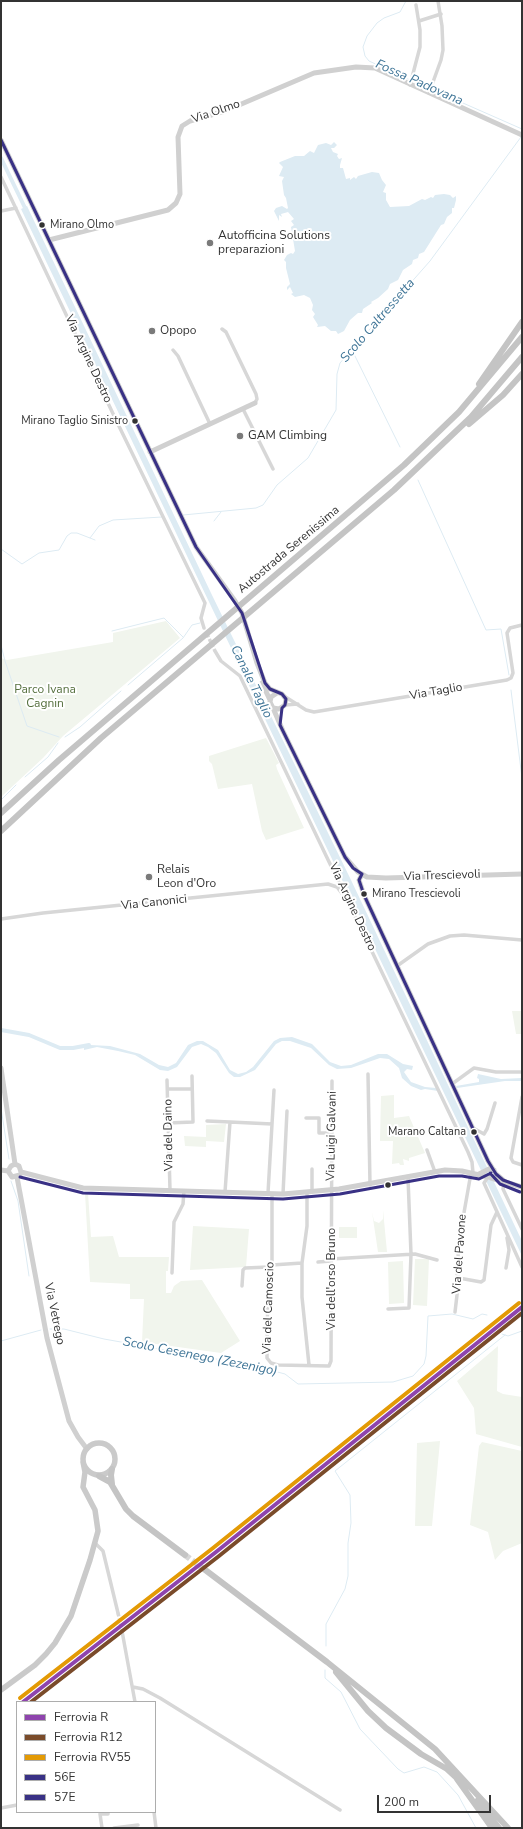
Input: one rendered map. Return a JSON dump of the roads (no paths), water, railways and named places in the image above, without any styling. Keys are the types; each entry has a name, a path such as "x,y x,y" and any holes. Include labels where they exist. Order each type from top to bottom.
{"highway":[{"path":"432,439 480,382 522,322"},
{"name":"Autostrada Serenissima","path":"1,813 59,760 376,490 432,439 484,384 522,337"},
{"name":"Autostrada Serenissima","path":"1,831 101,738 394,490 471,417 522,357"},
{"path":"394,490 407,481 503,396 522,374"},
{"path":"112,1469 112,1485"},
{"path":"98,1476 106,1478 112,1485 126,1509 133,1516 185,1555"},
{"path":"204,1569 327,1662 435,1749 467,1787 498,1828"},
{"path":"327,1662 368,1711 386,1728 408,1746 457,1776 508,1828"},
{"path":"457,1776 492,1828"}],"main road":[{"name":"Via Olmo","path":"49,240 162,212 174,206 180,191 179,134 182,126 190,121 225,112 314,73 366,67 378,70 430,90 520,135"},
{"path":"1,140 197,550 235,601 242,613 257,662 267,686 284,696 284,706 280,725"},
{"path":"150,452 255,403"},
{"path":"257,662 260,678 280,725 346,857 353,868 362,874 359,880 361,888 473,1128 490,1173"},
{"path":"270,700 273,695 277,693"},
{"path":"273,708 284,706"},
{"name":"Via Trescievoli","path":"362,874 367,877 386,878 522,874"},
{"path":"1,1068 15,1164 19,1166 21,1172"},
{"path":"8,1170 10,1166 15,1164"},
{"path":"1,1170 8,1170"},
{"path":"8,1170 10,1176 17,1177 21,1172"},
{"path":"21,1172 83,1188 283,1194 310,1193 370,1185 452,1170 479,1174 490,1173 504,1181 522,1187"},
{"name":"Via Vetrego","path":"17,1177 47,1338 70,1421 78,1437 87,1448"},
{"path":"1,1690 34,1665 55,1643 70,1616 96,1544 98,1531 97,1518 92,1504 84,1491 84,1483 85,1472 83,1458 87,1448 97,1443 108,1445 114,1451 116,1458 112,1469 108,1473 89,1478 84,1483"},
{"path":"83,1462 87,1470 98,1476"}],"street":[{"path":"430,90 442,55 441,14 438,1"},
{"path":"412,82 420,47 419,21 416,5"},
{"path":"419,21 441,14"},
{"name":"Via Argine Destro","path":"1,177 205,603 201,618 204,628"},
{"path":"1,211 16,208"},
{"path":"222,329 226,332 256,394 257,399 255,403"},
{"path":"173,350 178,356 210,424"},
{"path":"243,409 273,469"},
{"name":"Via Taglio","path":"284,696 309,712 328,711 507,680 511,678 513,673 507,633 510,628 522,625"},
{"name":"Via Argine Destro","path":"215,651 221,661 240,676 349,900 468,1152 472,1162 472,1173"},
{"name":"Via Taglio","path":"284,706 298,704"},
{"name":"Via Canonici","path":"1,919 43,913 328,884 337,887 349,900"},
{"path":"397,966 428,944 450,936 464,935 522,940"},
{"path":"452,1084 474,1068 496,1072 522,1072"},
{"path":"368,1074 370,1185"},
{"path":"168,1123 193,1122 192,1076"},
{"name":"Via del Daino","path":"167,1080 170,1190"},
{"name":"Via Luigi Galvani","path":"331,1190 332,1081"},
{"path":"168,1089 192,1089"},
{"name":"Via del Camoscio","path":"274,1090 270,1193 271,1266 267,1358 271,1363 278,1365 306,1367 309,1365 327,1366"},
{"path":"522,1097 511,1158 513,1162 522,1165"},
{"path":"473,1128 481,1134 484,1134 495,1103"},
{"path":"283,1194 287,1111"},
{"path":"306,1118 319,1118 320,1133 332,1133"},
{"path":"207,1121 272,1124"},
{"path":"225,1192 230,1122"},
{"path":"427,1150 435,1172"},
{"path":"309,1365 302,1297 302,1262 312,1169"},
{"name":"Via del Pavone","path":"455,1312 459,1278 457,1274 459,1241 472,1173"},
{"path":"490,1173 497,1212 522,1267"},
{"path":"388,1309 409,1308 411,1254 408,1178"},
{"path":"504,1181 503,1190 522,1229"},
{"name":"Via dell'orso Bruno","path":"327,1366 330,1365 331,1361 331,1260 333,1196 331,1190"},
{"path":"172,1274 174,1222 183,1204 184,1191"},
{"path":"459,1278 481,1282 484,1280 491,1225 497,1212"},
{"path":"506,1268 509,1252 508,1236"},
{"path":"318,1262 411,1254 437,1260"},
{"path":"242,1286 243,1270 245,1268 302,1262"},
{"path":"96,1544 103,1551 118,1613"},
{"path":"122,1631 135,1701"},
{"path":"133,1687 143,1689 160,1698 340,1810"},
{"path":"1,1808 16,1805"},
{"path":"102,1828 100,1814 108,1813"},
{"path":"154,1813 156,1828"},
{"path":"114,1828 138,1824"}],"water":[{"path":"334,142 337,145 334,148 331,148 333,152 338,154 337,156 339,159 342,158 340,168 343,168 346,179 350,178 350,180 354,177 356,179 358,176 372,172 379,173 386,185 383,192 386,193 386,200 390,207 409,206 422,199 425,200 431,197 433,198 435,195 450,195 453,198 456,196 452,213 447,217 444,224 441,225 424,252 419,254 418,258 413,260 412,264 403,270 398,280 390,284 388,289 363,309 362,313 358,313 350,320 344,331 338,334 336,331 331,331 325,326 317,327 318,325 313,317 315,314 312,310 313,305 310,298 304,295 295,297 291,294 293,293 290,287 287,290 287,287 290,284 286,262 284,260 287,255 291,253 293,254 295,251 291,227 294,225 291,221 294,219 288,212 281,214 282,217 279,215 279,221 274,211 276,208 282,206 287,209 288,208 282,181 284,177 279,176 283,167 279,163 295,156 304,156 310,151 314,153 318,145 326,143 331,145"},
{"path":"27,206 211,593 351,880 522,1241 522,1256 21,209"},
{"path":"292,1037 312,1044 330,1062 341,1066 351,1065 378,1054 387,1054 403,1064 413,1066 412,1070 407,1069 404,1072 411,1082 425,1087 436,1088 438,1091 425,1089 421,1090 411,1086 402,1078 399,1068 389,1059 380,1058 351,1068 337,1069 329,1065 311,1048 290,1041 282,1041 276,1044 255,1070 240,1077 234,1077 229,1073 216,1053 201,1044 192,1047 177,1067 168,1071 160,1070 135,1055 97,1047 84,1050 84,1046 90,1045 110,1046 140,1054 159,1065 168,1067 176,1063 188,1045 197,1041 203,1041 218,1050 230,1070 238,1074 246,1072 253,1067 274,1041 280,1038"},
{"path":"478,1074 501,1079 522,1078 522,1081 505,1081 457,1088 456,1086 479,1082 479,1079 477,1078"}],"waterway":[{"name":"Fossa Padovana","path":"406,1 400,12 384,18 377,23 367,36 363,47 365,56 369,61 410,80"},
{"name":"Fossa Padovana","path":"413,81 522,129"},
{"name":"Scolo Caltressetta","path":"183,515 256,508 263,505 277,485 308,458 336,410 337,374 340,363 430,261 521,137"},
{"name":"Canale Taglio","path":"1,158 27,212"},
{"path":"352,350 400,447"},
{"path":"418,480 486,630 501,629 509,675"},
{"path":"214,521 221,512"},
{"name":"Scolo Caltressetta","path":"1,549 22,564 39,553 59,550 67,536 71,533 77,533 90,538 99,526 113,520 162,517"},
{"name":"Scolo Caltressetta","path":"90,538 95,540"},
{"path":"112,631 164,618 183,637"},
{"path":"128,685 183,638 192,625 200,623"},
{"path":"1,645 27,726 59,737"},
{"path":"511,690 522,778"},
{"path":"65,737 80,727 121,691"},
{"path":"25,777 48,757 58,743"},
{"path":"1,800 16,785"},
{"path":"1,1030 29,1035 60,1048 73,1048 89,1045"},
{"path":"1,1108 9,1159"},
{"path":"11,1181 18,1201 29,1276"},
{"name":"Scolo Cesenego (Zezenigo)","path":"50,1329 64,1329 104,1339 255,1366 285,1374 298,1384 393,1382 413,1376 424,1364 426,1356 428,1316 452,1314 473,1319 482,1314 487,1315"},
{"name":"Scolo Cesenego (Zezenigo)","path":"1,1341 41,1330"},
{"name":"Scolo Cesenego (Zezenigo)","path":"502,1334 508,1336 522,1331"},
{"path":"326,1646 326,1624 345,1589 348,1576 348,1543 351,1523 350,1495 335,1471 505,1335"},
{"path":"325,1670 325,1678 341,1692 360,1729 398,1769 404,1773 424,1767 437,1772 458,1795 476,1828"}],"tunnel":[{"path":"207,634 215,651"},
{"path":"185,1555 204,1569"},
{"path":"118,1613 122,1631"}],"rail line":[{"name":"RV55","path":"20,1698 213,1548 519,1303"},
{"name":"R","path":"24,1701 216,1552 522,1307"},
{"name":"R12","path":"32,1701 219,1556 522,1313"}],"place":[{"name":"Mirano Olmo","path":"42,225"},
{"name":"Autofficina Solutions preparazioni","path":"210,243"},
{"name":"Opopo","path":"152,331"},
{"name":"Mirano Taglio Sinistro","path":"135,421"},
{"name":"GAM Climbing","path":"240,436"},
{"name":"Relais Leon d'Oro","path":"149,877"},
{"name":"Mirano Trescievoli","path":"364,894"},
{"name":"Marano Caltana","path":"474,1132"}],"park label":[{"name":"Parco Ivana Cagnin","path":"45,697"}]}
